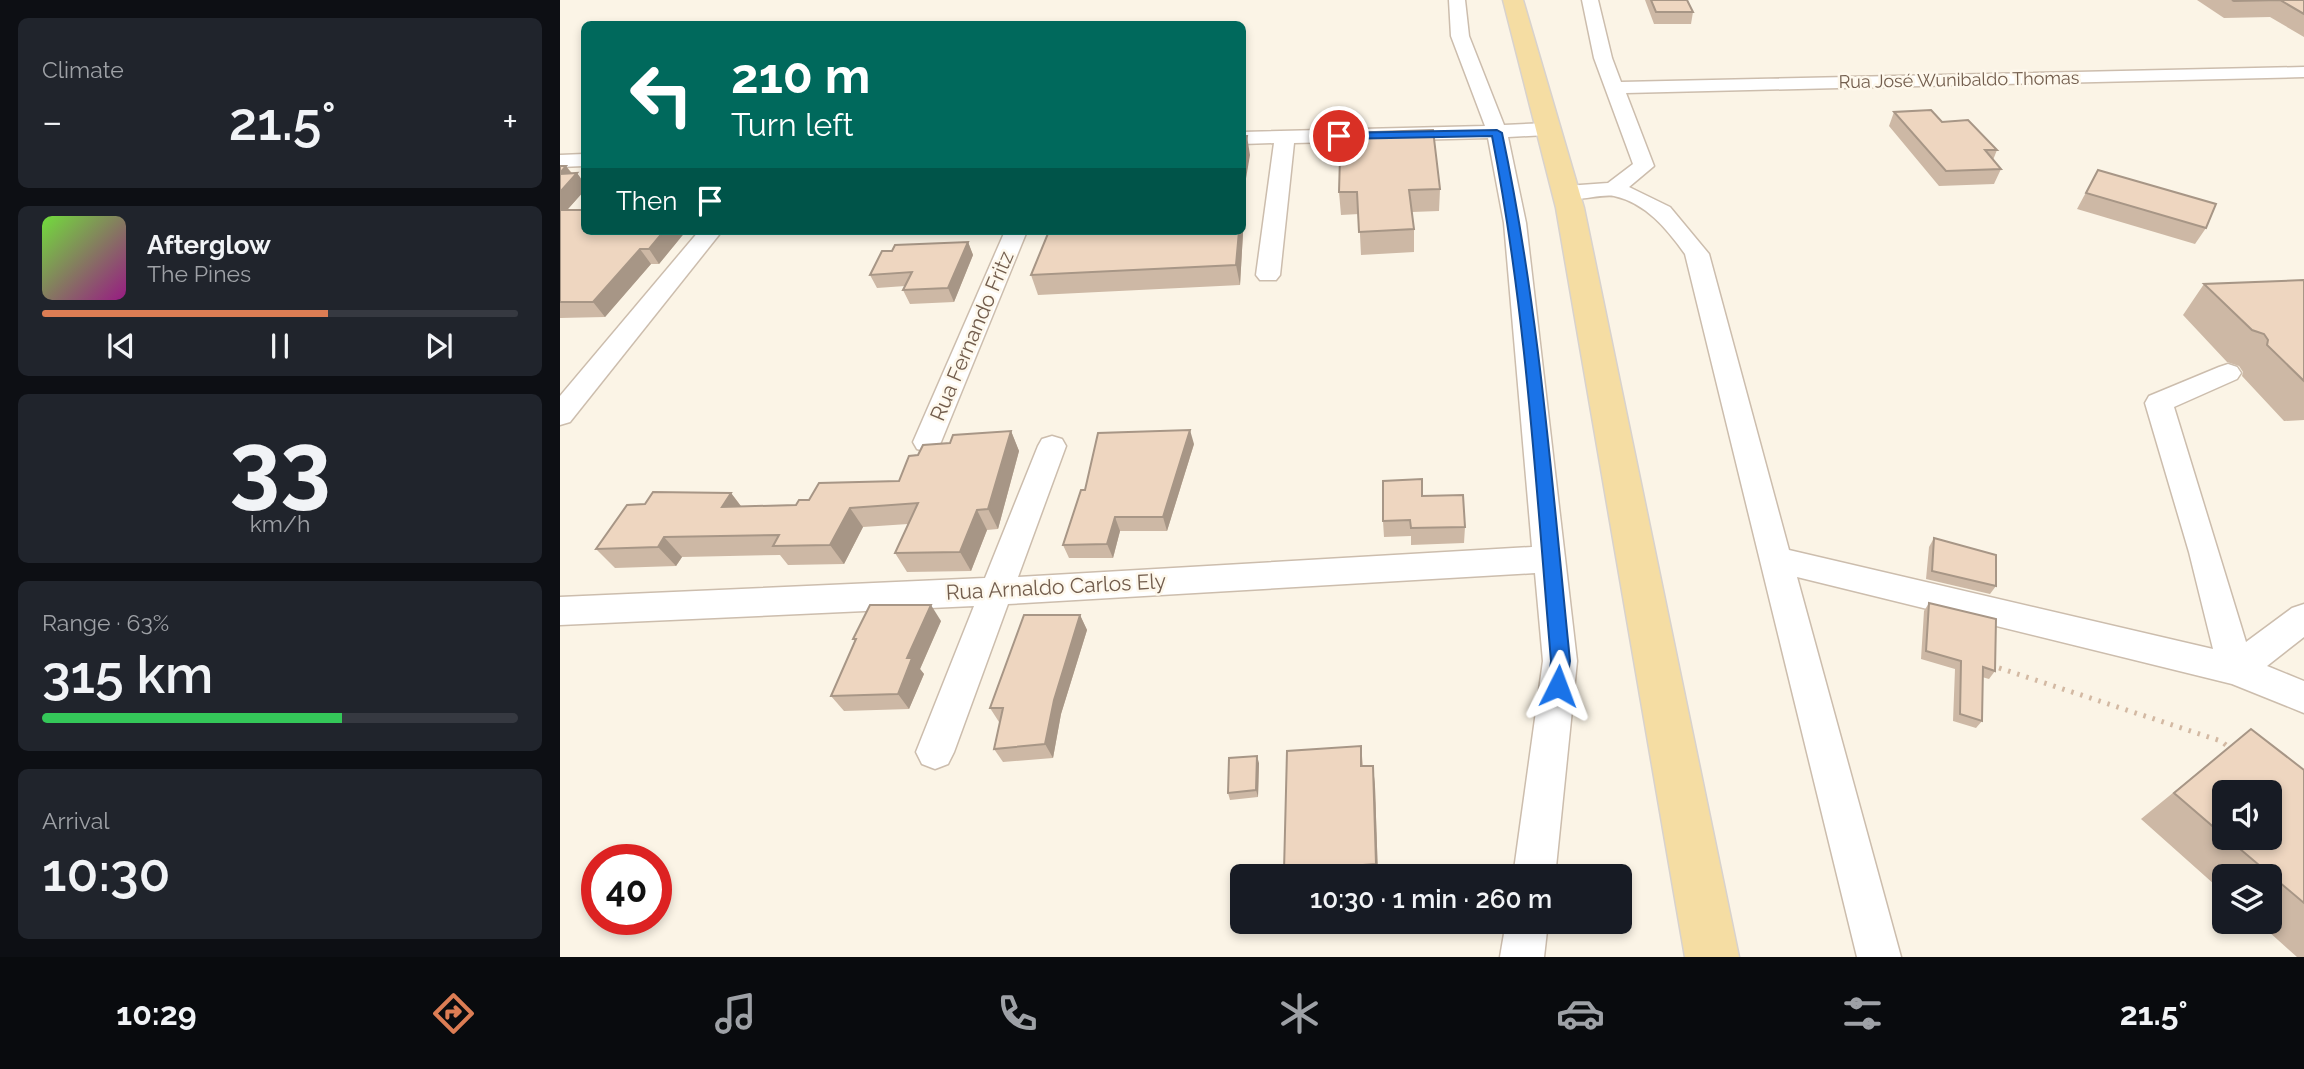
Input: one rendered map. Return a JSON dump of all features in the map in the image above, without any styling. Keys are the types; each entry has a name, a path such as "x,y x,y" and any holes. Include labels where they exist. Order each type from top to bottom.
{"main road":[{"path":"1513,0 1566,192 1712,957"}],"street":[{"path":"1457,0 1460,36 1497,133 1515,223 1551,559 1560,661 1536,864"},
{"path":"1590,0 1603,58 1644,166 1669,215 1697,254 1879,957"},
{"name":"Rua José Wunibaldo Thomas","path":"1615,88 2304,72"},
{"path":"1246,138 1497,133 1547,129"},
{"path":"1268,275 1285,136"},
{"path":"560,161 581,160"},
{"path":"1614,189 1644,166"},
{"path":"1566,192 1614,189 1641,197 1669,215"},
{"path":"560,415 708,235"},
{"name":"Rua Fernando Fritz","path":"927,442 1014,235"},
{"path":"2228,373 2159,403 2205,552 2236,670"},
{"path":"935,752 1052,446"},
{"name":"Rua Arnaldo Carlos Ely","path":"560,611 1551,559"},
{"path":"1776,559 2236,670 2304,697"},
{"path":"2236,670 2304,618"},
{"path":"1522,957 1525,934"}],"path":[{"path":"1989,665 2221,741 2238,754"}],"building":[{"path":"1651,0 1687,0 1693,12 1656,12"},
{"path":"2280,0 2304,0 2304,14"},
{"path":"1931,110 1942,122 1968,120 1997,150 1985,150 2001,169 1946,171 1894,112"},
{"path":"1433,130 1440,189 1409,190 1414,229 1359,232 1357,192 1339,192 1340,157 1345,157 1345,133"},
{"path":"2098,170 2216,204 2206,228 2086,193"},
{"path":"577,173 560,192 560,174"},
{"path":"560,210 581,210 581,235 661,235 649,249 640,249 593,302 560,302"},
{"path":"1047,235 1239,235 1236,265 1031,275"},
{"path":"968,242 948,288 903,290 912,272 870,275 882,251 892,251 895,245"},
{"path":"2304,280 2304,381 2267,345 2268,340 2264,334 2252,330 2204,284"},
{"path":"1190,430 1163,517 1115,517 1107,544 1063,545 1081,490 1085,490 1098,433"},
{"path":"1011,431 988,509 977,510 960,552 895,553 918,503 850,508 830,545 773,546 779,535 664,537 658,547 596,549 627,505 645,504 653,492 731,493 722,507 796,505 799,500 809,500 819,483 899,481 909,456 918,455 923,445 950,443 953,435"},
{"path":"1422,479 1422,496 1463,495 1465,527 1411,528 1410,520 1383,521 1383,481"},
{"path":"1934,538 1996,555 1996,586 1932,571"},
{"path":"1929,603 1996,619 1995,671 1983,667 1982,721 1960,714 1961,661 1926,651"},
{"path":"870,605 931,605 907,658 912,658 898,694 831,696 856,639 853,639"},
{"path":"1024,615 1080,615 1054,700 1045,744 994,749 1003,708 990,708"},
{"path":"2251,729 2304,770 2304,903 2282,884 2282,864 2258,864 2241,850 2282,850 2282,780 2212,780 2212,826 2174,793"},
{"path":"1361,746 1361,766 1373,766 1376,864 1284,864 1287,751"},
{"path":"1257,756 1256,790 1228,793 1229,758"}],"route":[{"path":"1339,136 1497,133 1515,223 1539,435 1560,661 1558,686"}]}
